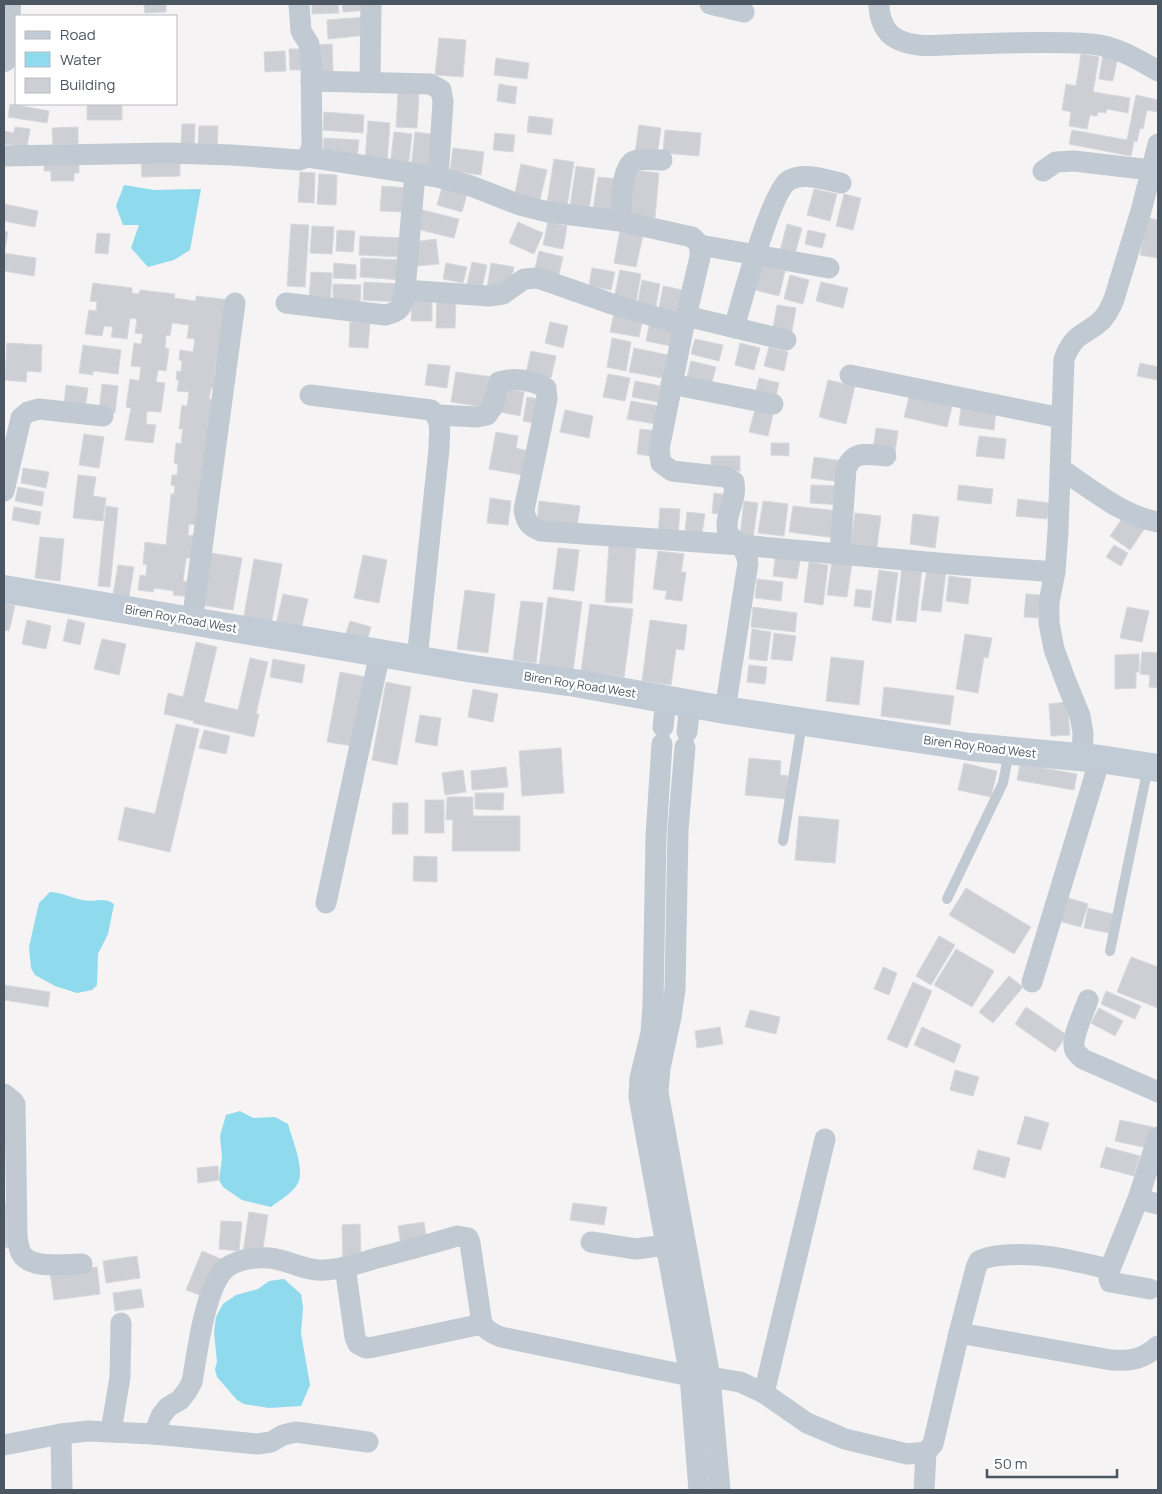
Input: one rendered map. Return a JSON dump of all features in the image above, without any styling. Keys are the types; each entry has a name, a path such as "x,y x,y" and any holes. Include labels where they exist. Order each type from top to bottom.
{"main road":[{"name":"Biren Roy Road West","path":"4,589 473,669 575,683 802,722 971,747 1091,758 1153,767"}],"street":[{"path":"4,59 8,28 8,4"},
{"path":"298,4 301,31 308,44 311,81 312,146 308,157"},
{"path":"370,81 372,4"},
{"path":"710,4 744,12"},
{"path":"879,4 879,13 888,33 897,40 915,45 1092,44 1111,47 1158,71"},
{"path":"311,81 430,84 441,90 443,102 438,177"},
{"path":"1032,982 1091,758 1080,716 1054,649 1049,623 1049,602 1055,572 1061,469 1064,359 1069,346 1077,336 1100,321 1108,312 1114,300 1150,213 1151,170 1158,144"},
{"path":"4,156 168,154 232,155 299,160 308,157 438,177 472,186 520,205 548,212 620,221 692,238 700,245 828,268"},
{"path":"620,221 625,172 629,164 636,160 662,160"},
{"path":"1043,171 1056,162 1074,160 1151,170"},
{"path":"286,304 385,315 396,312 403,305 415,174"},
{"path":"734,328 756,255 780,190 788,181 800,176 841,183"},
{"path":"700,245 700,257 671,384 659,449 661,463 672,471 726,477 734,482 736,492 727,526 730,537 741,545 747,553 748,563 726,710"},
{"path":"405,290 489,296 502,294 524,279 538,278 615,305 685,321 734,328 786,340"},
{"path":"192,622 235,304"},
{"path":"850,375 1061,418"},
{"path":"437,415 477,417 487,415 492,408 499,382 508,379 537,382 546,388 546,399 524,510 526,520 531,527 541,531 741,545 1055,572"},
{"path":"671,384 773,404"},
{"path":"310,395 431,410 437,415 439,423 439,449 416,659"},
{"path":"4,491 21,418 28,412 40,409 103,416"},
{"path":"840,553 846,469 850,460 857,455 886,456"},
{"path":"1061,469 1143,520 1158,522"},
{"path":"326,903 380,653"},
{"path":"678,701 663,736 656,836 653,1005 651,1033 640,1078 639,1097 666,1245 700,1376 699,1490"},
{"path":"678,701 686,739 678,830 675,989 660,1068 658,1092 700,1376 720,1490"},
{"path":"1088,1000 1075,1036 1074,1046 1076,1052 1083,1059 1158,1092"},
{"path":"4,1094 14,1104 17,1238 21,1254 39,1265 82,1264"},
{"path":"1150,1289 1110,1282 1108,1279 1110,1269 1138,1199 1158,1137"},
{"path":"764,1393 825,1139"},
{"path":"1138,1199 1158,1204"},
{"path":"154,1434 161,1416 168,1407 180,1400 192,1382 207,1306 216,1280 226,1267 252,1258 281,1259 314,1270 345,1267 457,1236 463,1236 468,1238 470,1243 482,1324 487,1330 501,1337 700,1376 740,1382 764,1393 807,1423 845,1439 907,1454 926,1452 934,1444 959,1333 979,1260 986,1257 1026,1253 1044,1254 1110,1269"},
{"path":"591,1242 636,1249 666,1245"},
{"path":"345,1267 355,1337 358,1344 366,1348 482,1324"},
{"path":"111,1431 120,1377 120,1322"},
{"path":"959,1333 1111,1360 1131,1361 1150,1353 1158,1346"},
{"path":"4,1445 88,1431 154,1434 257,1444 271,1442 283,1435 296,1432 368,1442"},
{"path":"61,1434 62,1490"},
{"path":"924,1490 926,1452"}],"lane":[{"path":"783,841 802,722"},
{"path":"947,899 1003,783 1010,751"},
{"path":"1110,951 1153,767"}],"water":[{"path":"124,185 154,190 201,189 190,250 174,260 148,267 131,248 139,225 123,225 116,206"},
{"path":"50,892 86,901 106,900 114,904 108,934 98,954 97,985 92,990 77,993 55,986 35,975 31,968 29,947 39,903"},
{"path":"240,1111 253,1118 275,1117 288,1124 295,1145 300,1170 298,1183 293,1190 271,1207 242,1200 223,1187 219,1180 222,1158 220,1136 226,1115"},
{"path":"284,1279 301,1294 303,1308 301,1333 310,1385 301,1406 269,1408 244,1404 237,1400 217,1377 214,1332 216,1317 223,1304 236,1295 258,1289 269,1281"}],"building":[{"path":"144,4 166,4 166,12 145,13"},
{"path":"312,4 338,4 339,13 312,14"},
{"path":"342,4 369,4 370,10 343,12"},
{"path":"366,17 367,35 328,39 327,20"},
{"path":"439,38 466,40 463,77 435,75"},
{"path":"332,44 333,71 313,72 313,45"},
{"path":"289,49 307,49 308,70 290,70"},
{"path":"285,51 286,71 265,72 264,52"},
{"path":"1081,54 1099,57 1093,92 1130,98 1128,113 1107,109 1106,113 1098,112 1097,116 1090,115 1087,129 1069,126 1071,112 1062,110 1066,84 1076,86"},
{"path":"1103,54 1118,56 1113,81 1099,79"},
{"path":"496,58 529,63 527,79 494,75"},
{"path":"499,84 517,87 515,104 497,101"},
{"path":"398,93 419,94 417,128 396,127"},
{"path":"1136,95 1158,100 1158,112 1147,110 1143,129 1140,128 1137,142 1134,141 1131,156 1069,144 1072,130 1127,140"},
{"path":"10,104 49,111 47,123 8,117"},
{"path":"87,105 122,105 122,120 87,120"},
{"path":"324,112 364,115 363,133 323,130"},
{"path":"529,116 553,119 551,135 527,132"},
{"path":"368,121 390,123 387,162 365,161"},
{"path":"182,124 195,124 194,148 181,147"},
{"path":"639,125 661,128 657,156 635,153"},
{"path":"199,126 218,126 217,147 198,147"},
{"path":"15,127 30,129 27,147 4,144 4,131 14,133"},
{"path":"78,127 78,144 53,145 52,128"},
{"path":"665,130 701,133 699,156 663,153"},
{"path":"394,132 412,134 408,168 390,166"},
{"path":"415,132 438,135 434,171 411,168"},
{"path":"495,133 515,135 513,152 493,150"},
{"path":"324,138 359,140 357,159 323,156"},
{"path":"453,148 484,152 481,175 450,171"},
{"path":"180,159 180,176 142,177 141,160"},
{"path":"554,159 574,162 567,206 547,203"},
{"path":"44,163 79,163 79,173 74,173 74,181 51,181 51,171 44,171"},
{"path":"521,164 547,170 539,203 514,198"},
{"path":"576,166 595,169 589,210 570,207"},
{"path":"632,170 659,173 655,218 628,216"},
{"path":"300,172 315,173 314,203 298,202"},
{"path":"319,174 337,175 336,205 317,204"},
{"path":"598,177 620,179 616,212 593,209"},
{"path":"443,184 468,190 462,212 437,205"},
{"path":"382,186 408,188 407,212 380,211"},
{"path":"814,189 837,194 830,221 807,215"},
{"path":"844,194 861,198 853,230 836,226"},
{"path":"4,204 38,211 35,227 4,221"},
{"path":"422,210 459,219 454,238 417,229"},
{"path":"1148,218 1158,220 1158,258 1140,255"},
{"path":"518,222 543,233 534,254 509,243"},
{"path":"548,222 567,226 563,249 543,245"},
{"path":"291,224 309,225 305,287 287,286"},
{"path":"787,224 802,228 795,254 780,251"},
{"path":"312,226 334,227 332,254 310,253"},
{"path":"337,230 355,231 353,252 336,251"},
{"path":"620,230 643,235 636,267 614,263"},
{"path":"808,230 826,234 822,248 805,244"},
{"path":"4,231 8,232 5,249 4,248"},
{"path":"97,233 110,234 108,254 95,253"},
{"path":"360,236 403,238 402,257 359,255"},
{"path":"436,239 439,264 416,266 414,242"},
{"path":"539,251 563,257 558,278 534,272"},
{"path":"4,253 36,258 34,276 4,271"},
{"path":"361,258 403,260 401,280 360,277"},
{"path":"472,262 487,265 482,288 467,284"},
{"path":"334,263 356,265 356,279 333,278"},
{"path":"446,263 467,267 463,283 443,279"},
{"path":"491,263 514,267 511,282 487,288"},
{"path":"761,265 785,271 779,296 755,290"},
{"path":"592,268 615,272 611,290 589,286"},
{"path":"620,270 641,274 636,302 614,298"},
{"path":"311,272 332,273 330,302 309,301"},
{"path":"790,275 809,280 803,304 784,299"},
{"path":"642,280 660,284 655,311 637,308"},
{"path":"364,282 401,284 400,302 363,300"},
{"path":"821,282 848,288 843,308 816,301"},
{"path":"93,283 132,288 132,293 139,294 140,290 175,294 174,298 196,301 196,296 230,300 221,363 216,363 214,376 219,376 217,389 211,388 209,399 217,400 199,525 189,524 188,535 195,536 192,558 186,558 183,581 193,582 191,597 173,595 174,591 154,588 153,592 138,590 140,575 146,576 147,565 143,564 145,542 166,545 171,494 174,494 175,486 171,485 172,475 177,475 178,464 174,463 176,443 181,444 183,429 179,429 182,405 187,406 189,392 177,391 179,380 176,380 177,371 181,372 180,350 193,352 195,339 187,338 189,325 172,323 170,336 166,335 165,348 169,349 166,371 158,370 156,382 165,383 161,412 147,411 146,424 156,425 153,443 125,440 131,408 126,407 130,379 139,381 141,367 131,366 134,343 141,344 143,334 135,333 137,319 130,318 127,339 111,337 113,327 104,326 102,336 85,334 89,310 96,311 97,302 90,301"},
{"path":"333,284 361,285 360,303 333,302"},
{"path":"663,286 688,291 682,319 658,314"},
{"path":"412,297 432,298 432,321 411,321"},
{"path":"437,297 456,297 455,328 436,328"},
{"path":"777,305 796,308 792,331 773,328"},
{"path":"614,313 643,318 639,337 610,332"},
{"path":"650,321 680,326 676,347 646,341"},
{"path":"350,322 370,323 368,348 349,347"},
{"path":"550,322 568,326 563,348 545,343"},
{"path":"612,338 631,342 626,371 607,367"},
{"path":"695,339 723,345 719,361 691,354"},
{"path":"7,343 42,345 41,372 27,371 26,382 5,380"},
{"path":"740,343 760,348 754,370 735,365"},
{"path":"83,345 121,350 118,374 93,371 93,375 79,373"},
{"path":"769,347 788,352 784,371 764,366"},
{"path":"634,348 673,356 668,379 629,372"},
{"path":"531,351 556,356 551,378 526,373"},
{"path":"691,361 716,367 711,386 686,381"},
{"path":"1140,363 1158,367 1158,380 1137,376"},
{"path":"428,364 450,366 447,388 425,385"},
{"path":"456,372 493,377 489,408 451,402"},
{"path":"608,374 630,378 625,401 603,397"},
{"path":"759,378 779,383 775,400 755,395"},
{"path":"828,380 855,386 846,424 819,417"},
{"path":"635,381 666,387 663,403 632,397"},
{"path":"102,384 118,386 115,413 99,411"},
{"path":"66,385 88,388 85,408 64,405"},
{"path":"505,388 524,392 520,416 500,412"},
{"path":"910,393 953,403 947,427 904,417"},
{"path":"527,397 544,400 540,424 523,421"},
{"path":"631,401 664,407 661,425 627,419"},
{"path":"756,405 774,410 768,436 749,432"},
{"path":"961,406 996,410 994,430 959,425"},
{"path":"565,410 593,416 589,438 560,432"},
{"path":"876,428 898,431 895,452 873,449"},
{"path":"640,429 658,431 655,457 637,454"},
{"path":"496,432 518,436 516,448 532,452 528,476 489,469"},
{"path":"84,434 104,437 99,468 79,465"},
{"path":"979,436 1006,439 1004,459 976,456"},
{"path":"771,443 789,443 789,456 771,455"},
{"path":"711,456 740,456 740,471 711,471"},
{"path":"814,457 843,461 841,482 811,478"},
{"path":"23,468 49,472 46,488 21,483"},
{"path":"78,475 96,477 93,496 106,498 103,521 73,518"},
{"path":"811,485 842,486 841,505 810,503"},
{"path":"959,485 993,489 991,504 957,500"},
{"path":"18,487 44,492 42,506 15,501"},
{"path":"714,493 729,495 726,515 712,513"},
{"path":"490,498 511,501 508,525 487,523"},
{"path":"1018,499 1050,503 1047,519 1016,516"},
{"path":"539,501 580,506 577,527 537,523"},
{"path":"744,501 758,503 753,538 740,537"},
{"path":"763,501 788,504 784,536 758,533"},
{"path":"106,506 118,508 110,587 98,586"},
{"path":"793,506 839,511 836,538 789,532"},
{"path":"14,507 41,512 39,525 12,520"},
{"path":"660,508 680,509 678,537 658,536"},
{"path":"687,512 705,514 702,533 685,531"},
{"path":"855,513 881,516 876,554 850,551"},
{"path":"913,514 939,517 935,548 910,544"},
{"path":"1125,514 1145,528 1130,550 1110,536"},
{"path":"40,537 64,539 60,581 35,578"},
{"path":"609,544 636,546 632,603 605,602"},
{"path":"1114,545 1128,553 1121,566 1106,557"},
{"path":"558,548 579,550 574,591 553,589"},
{"path":"658,551 684,554 681,572 686,572 682,601 665,599 667,591 653,589"},
{"path":"776,551 801,554 797,579 773,576"},
{"path":"211,553 242,558 233,610 202,605"},
{"path":"363,555 387,560 379,603 354,598"},
{"path":"254,559 282,564 271,626 243,621"},
{"path":"832,560 852,563 847,597 827,595"},
{"path":"809,562 828,565 823,605 804,602"},
{"path":"118,565 134,567 129,597 113,595"},
{"path":"902,566 922,568 916,622 896,620"},
{"path":"927,568 946,570 941,612 921,610"},
{"path":"879,570 898,573 891,623 872,620"},
{"path":"949,576 971,579 968,604 946,601"},
{"path":"757,579 783,582 781,601 755,598"},
{"path":"856,589 872,591 870,608 854,606"},
{"path":"465,590 495,594 488,653 457,649"},
{"path":"283,594 308,599 301,630 276,624"},
{"path":"1026,594 1040,595 1038,618 1024,617"},
{"path":"548,597 582,602 573,672 539,668"},
{"path":"521,601 543,603 536,663 513,660"},
{"path":"4,603 15,606 9,631 4,630"},
{"path":"590,604 633,609 624,677 581,672"},
{"path":"753,607 797,613 795,632 751,627"},
{"path":"1127,607 1149,611 1142,642 1120,638"},
{"path":"68,619 85,623 80,645 63,641"},
{"path":"27,620 51,626 46,649 22,644"},
{"path":"650,620 687,625 684,650 676,649 671,685 642,681"},
{"path":"350,621 371,627 366,645 344,639"},
{"path":"752,629 771,632 767,661 749,659"},
{"path":"774,633 796,636 792,661 771,659"},
{"path":"965,634 992,638 988,658 984,657 978,693 956,689"},
{"path":"102,639 126,644 119,675 94,669"},
{"path":"196,642 217,647 204,702 238,710 250,658 268,662 256,714 259,714 254,737 193,723 194,721 164,714 168,693 183,697"},
{"path":"1142,652 1158,653 1158,688 1149,687 1150,675 1140,674"},
{"path":"1139,654 1139,672 1136,672 1136,688 1115,689 1115,655"},
{"path":"831,657 864,661 859,705 826,701"},
{"path":"273,659 305,665 302,683 270,677"},
{"path":"749,665 767,667 765,684 747,682"},
{"path":"340,672 366,677 353,746 327,742"},
{"path":"386,682 411,687 397,765 372,760"},
{"path":"884,687 954,696 950,725 881,716"},
{"path":"473,689 498,694 493,722 468,717"},
{"path":"1067,702 1070,735 1051,736 1049,704"},
{"path":"420,715 441,718 437,746 415,742"},
{"path":"176,724 199,729 170,852 118,840 125,807 155,814"},
{"path":"204,730 230,736 226,754 199,748"},
{"path":"561,748 564,793 522,796 519,751"},
{"path":"749,758 781,761 780,775 788,776 786,799 745,795"},
{"path":"964,763 997,771 991,797 958,790"},
{"path":"1020,764 1077,774 1074,790 1017,780"},
{"path":"506,767 508,787 472,790 471,771"},
{"path":"463,770 466,792 445,795 442,773"},
{"path":"475,793 504,793 503,810 475,809"},
{"path":"447,797 473,797 473,816 520,816 520,851 452,851 453,820 446,820"},
{"path":"425,800 444,800 444,833 425,833"},
{"path":"393,803 408,803 408,834 392,834"},
{"path":"799,816 839,820 835,863 795,860"},
{"path":"414,856 437,857 437,882 413,881"},
{"path":"966,888 1031,927 1014,954 949,915"},
{"path":"1066,897 1088,904 1081,927 1059,921"},
{"path":"1088,908 1113,914 1109,933 1084,928"},
{"path":"939,936 955,945 931,985 916,976"},
{"path":"956,949 994,971 972,1007 934,985"},
{"path":"1131,957 1158,967 1158,1008 1117,992"},
{"path":"883,967 897,973 889,995 874,989"},
{"path":"1009,976 1023,987 993,1023 979,1012"},
{"path":"913,982 932,991 907,1048 887,1039"},
{"path":"4,985 50,992 48,1007 4,1000"},
{"path":"1106,991 1141,1006 1135,1019 1101,1004"},
{"path":"1026,1007 1067,1035 1055,1052 1015,1024"},
{"path":"1099,1008 1123,1021 1115,1036 1091,1023"},
{"path":"750,1010 780,1017 776,1034 745,1027"},
{"path":"720,1027 723,1044 697,1048 695,1031"},
{"path":"922,1027 961,1045 954,1063 914,1045"},
{"path":"955,1070 979,1077 973,1096 950,1090"},
{"path":"1025,1116 1049,1123 1041,1150 1017,1144"},
{"path":"1120,1120 1153,1127 1148,1148 1115,1141"},
{"path":"1106,1147 1140,1156 1134,1176 1100,1167"},
{"path":"978,1150 1010,1158 1005,1178 973,1169"},
{"path":"218,1166 219,1180 198,1183 197,1168"},
{"path":"10,1202 14,1247 4,1248 4,1203"},
{"path":"573,1203 607,1207 604,1225 570,1220"},
{"path":"249,1212 268,1215 262,1254 243,1252"},
{"path":"221,1221 242,1222 239,1251 219,1249"},
{"path":"424,1222 427,1242 401,1246 398,1226"},
{"path":"360,1224 361,1260 343,1261 342,1225"},
{"path":"202,1251 221,1259 205,1297 186,1290"},
{"path":"137,1256 140,1278 106,1283 103,1261"},
{"path":"97,1267 100,1294 54,1300 50,1273"},
{"path":"141,1289 144,1307 115,1311 113,1293"}]}
